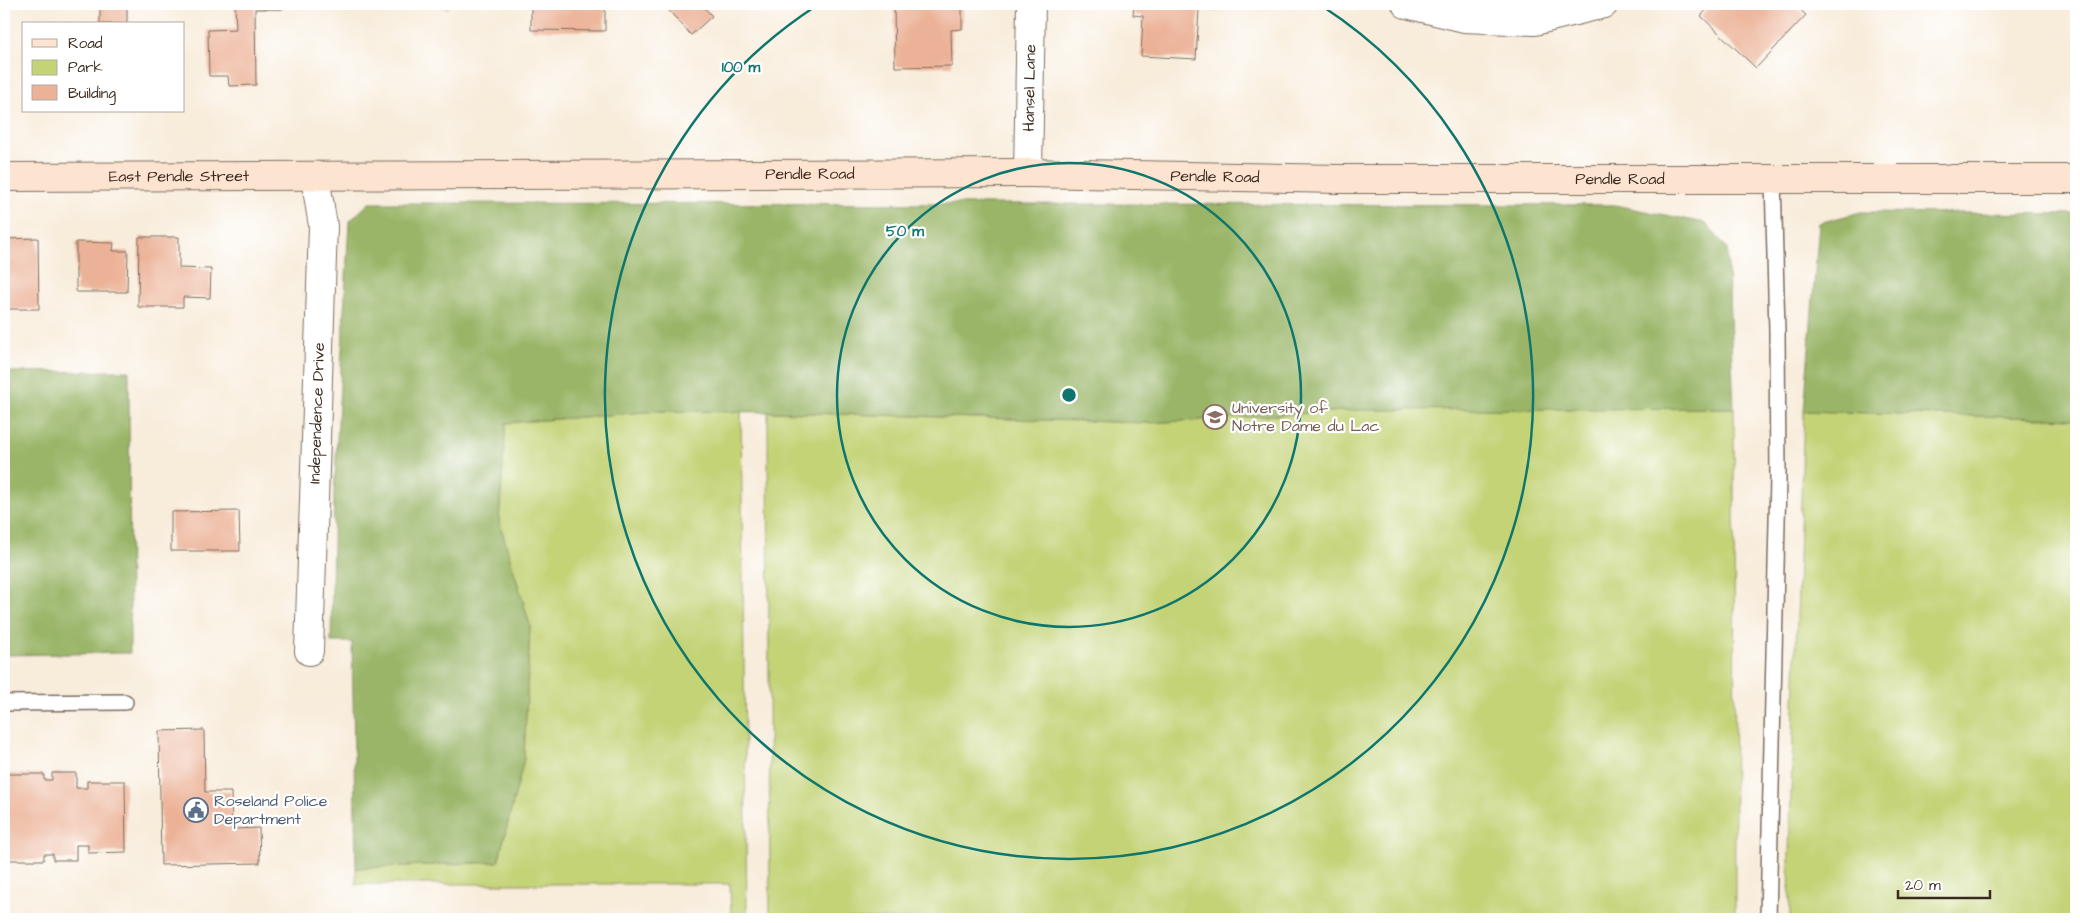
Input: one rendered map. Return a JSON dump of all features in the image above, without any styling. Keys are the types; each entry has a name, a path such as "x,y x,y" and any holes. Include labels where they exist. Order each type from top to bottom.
{"street":[{"name":"Hansel Lane","path":"1028,173 1031,4"},
{"path":"1406,4 1464,18 1535,21 1604,4"},
{"name":"Pendle Road","path":"355,176 1028,173 1340,180 2076,179"},
{"name":"Independence Drive","path":"309,651 322,226 315,176"},
{"name":"East Pendle Street","path":"4,177 355,176"}],"lane":[{"path":"1768,919 1778,478 1773,180"},
{"path":"4,703 125,702"}],"green space":[{"path":"369,203 1615,205 1705,223 1727,248 1734,408 1361,410 1148,423 780,412 658,411 506,423 499,521 530,625 524,759 498,862 356,868 352,642 331,642 334,495 349,222"},
{"path":"1861,212 2076,214 2076,419 1804,411 1819,223"},
{"path":"129,371 130,653 4,655 4,372"},
{"path":"1734,408 1735,919 770,919 768,412 1148,423 1361,410"},
{"path":"658,411 741,412 747,919 731,919 730,884 356,884 356,868 498,862 524,759 530,625 499,521 505,423"},
{"path":"1804,411 2076,419 2076,919 1790,919 1789,854"}],"building":[{"path":"100,4 127,4 127,22 100,22"},
{"path":"235,4 282,4 282,9 255,9 256,85 229,86 228,76 209,76 208,30 236,29"},
{"path":"435,4 450,4 448,9"},
{"path":"531,4 605,4 605,31 531,30"},
{"path":"663,4 701,4 712,16 691,35"},
{"path":"894,4 962,4 962,29 951,30 952,66 895,67"},
{"path":"1134,4 1218,4 1217,10 1199,9 1196,59 1141,56 1143,16 1133,15"},
{"path":"1712,4 1794,4 1806,15 1756,68 1701,16"},
{"path":"139,237 179,237 179,268 211,269 210,298 183,297 183,307 138,307"},
{"path":"38,238 39,309 4,309 4,239"},
{"path":"76,242 114,243 113,251 128,251 127,292 76,292"},
{"path":"239,511 240,551 171,551 171,512"},
{"name":"Roseland Police Department","path":"204,730 205,792 231,792 232,829 259,828 260,863 161,865 159,731"},
{"path":"52,773 76,773 76,788 87,788 87,781 125,781 126,852 88,853 88,845 76,845 76,860 53,860 53,854 44,854 44,860 4,860 4,774 44,774 44,780 52,780"}],"place":[{"name":"University of Notre Dame du Lac","path":"1215,417"},
{"name":"Roseland Police Department","path":"196,810"}]}
